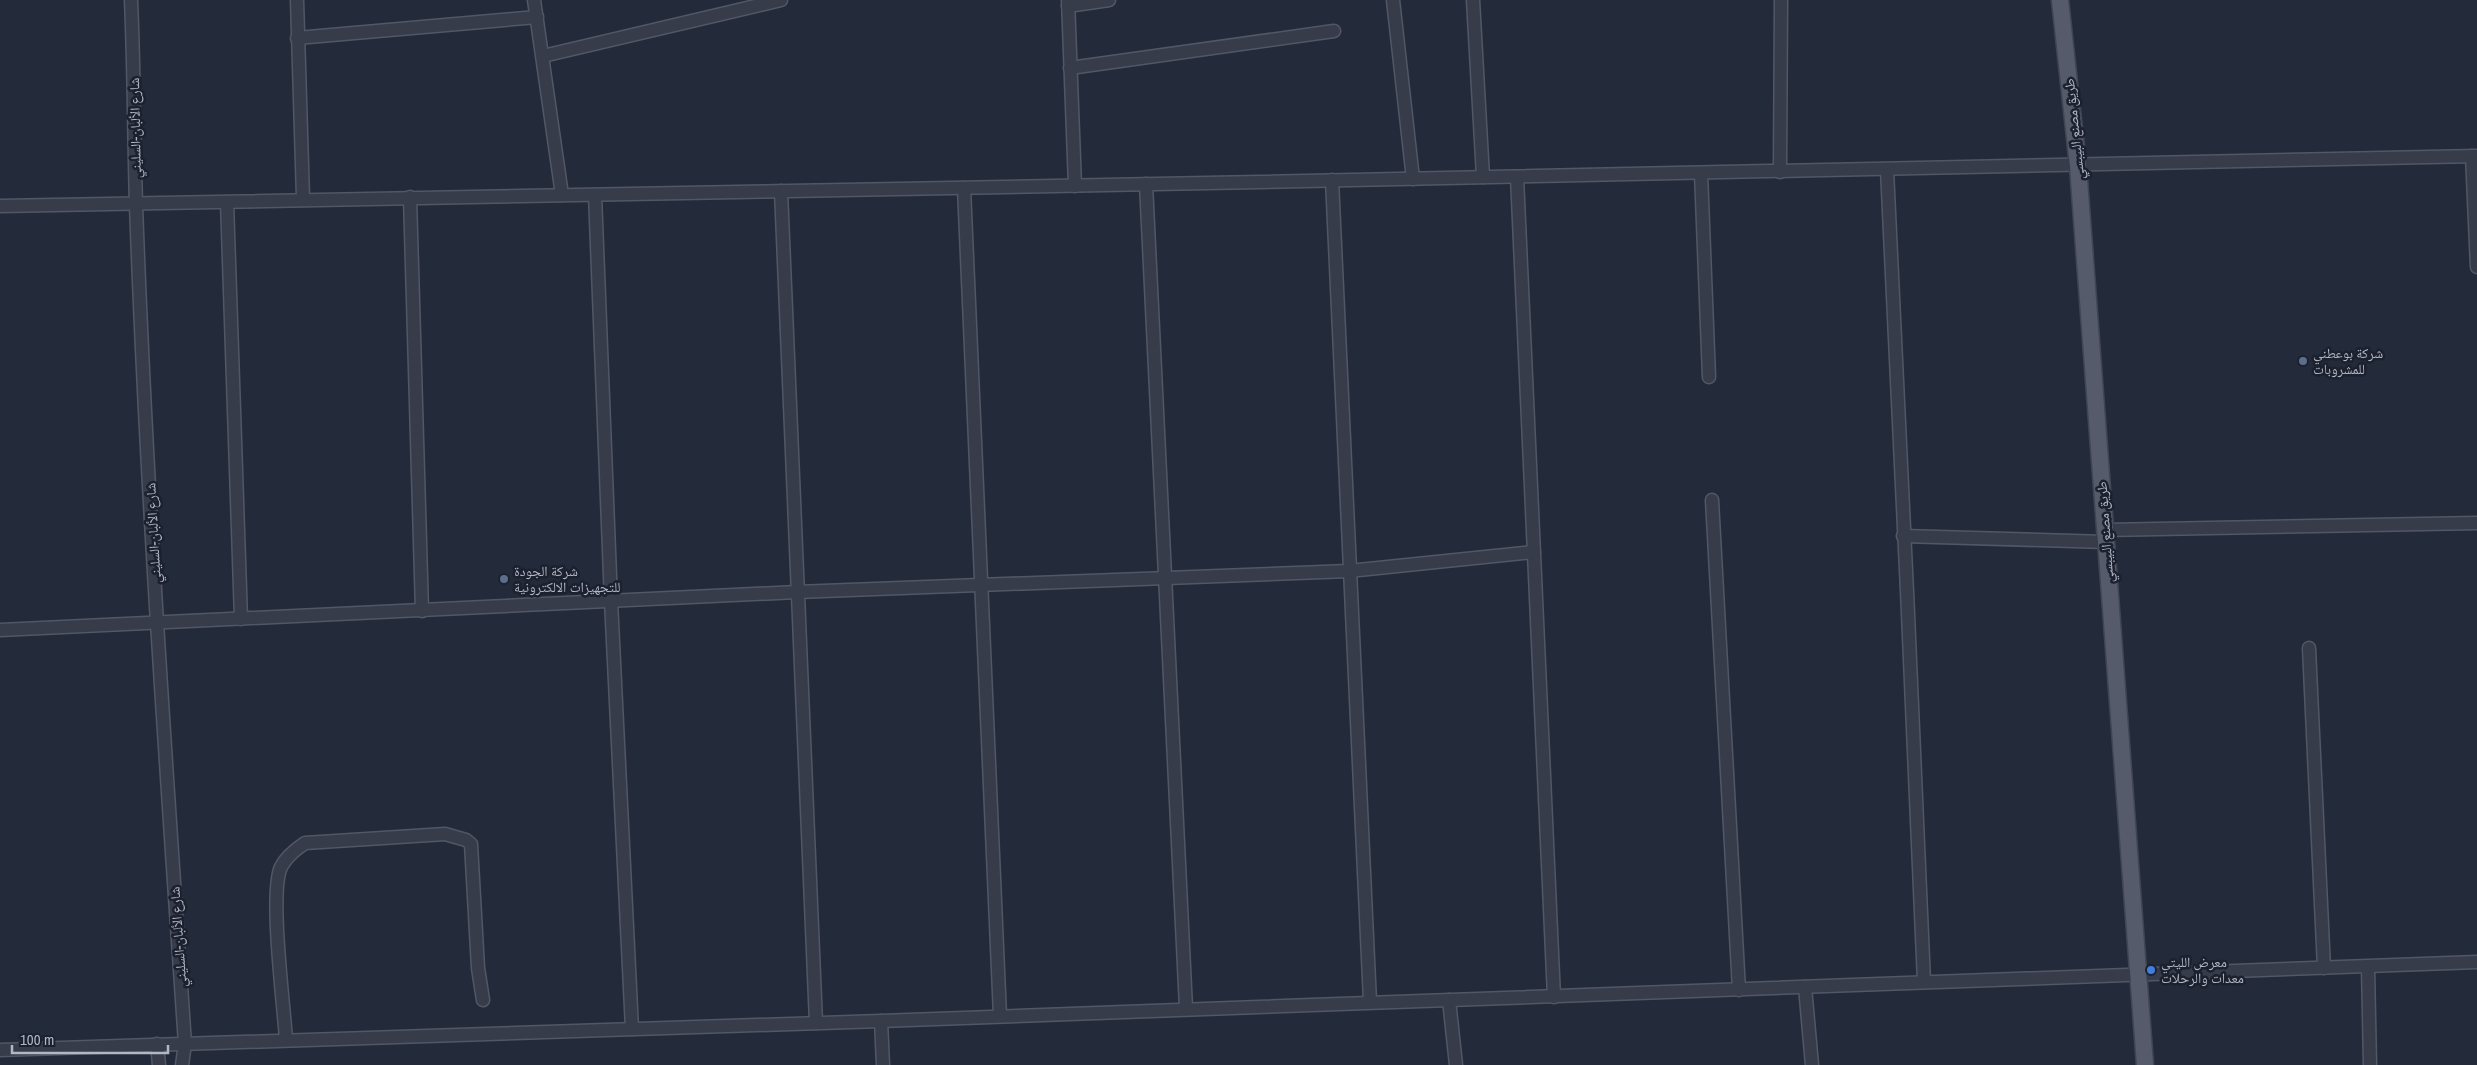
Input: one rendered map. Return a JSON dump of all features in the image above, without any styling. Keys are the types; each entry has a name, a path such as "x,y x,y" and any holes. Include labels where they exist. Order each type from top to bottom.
{"main road":[{"name":"طريق مصنع البيبسي","path":"2060,0 2078,166 2145,1065"}],"street":[{"name":"شارع الألبان-السليني","path":"131,0 135,98 136,203 157,623 185,1044 182,1065"},
{"path":"297,0 303,198"},
{"path":"534,0 562,195"},
{"path":"543,56 745,4 781,0"},
{"path":"1075,186 1068,3 1109,0"},
{"path":"1393,0 1413,179"},
{"path":"1473,0 1483,177"},
{"path":"1780,172 1781,0"},
{"path":"297,38 537,17"},
{"path":"1070,68 1334,31"},
{"path":"0,206 227,202 303,198 595,195 1886,170 2475,156 2477,267"},
{"path":"1886,170 1903,536 1913,690 1924,982"},
{"path":"1701,173 1709,377"},
{"path":"1517,177 1554,997"},
{"path":"1332,180 1370,1002"},
{"path":"1146,184 1186,1008"},
{"path":"964,188 1000,1016"},
{"path":"781,191 816,1022"},
{"path":"595,195 611,601 632,1029"},
{"path":"410,197 422,611"},
{"path":"227,202 241,619"},
{"path":"1712,500 1739,990"},
{"path":"1903,536 2105,536 2477,523"},
{"path":"0,630 797,592 1349,571 1534,552"},
{"path":"2309,648 2324,968"},
{"path":"286,1040 276,897 280,868 292,852 305,843 446,834 466,840 471,844 478,968 483,1000"},
{"path":"0,1050 881,1021 1186,1008 1554,997 2477,962"},
{"path":"2368,967 2370,1065"},
{"path":"1805,987 1812,1065"},
{"path":"1449,1000 1456,1065"},
{"path":"881,1021 883,1065"},
{"path":"157,1044 159,1065"}],"place":[{"name":"شركة بوعطني للمشروبات","path":"2303,361"},
{"name":"شركة الجودة للتجهيزات الالكترونية","path":"504,579"},
{"name":"معرض الليتي معدات والرحلات","path":"2151,970"}]}
